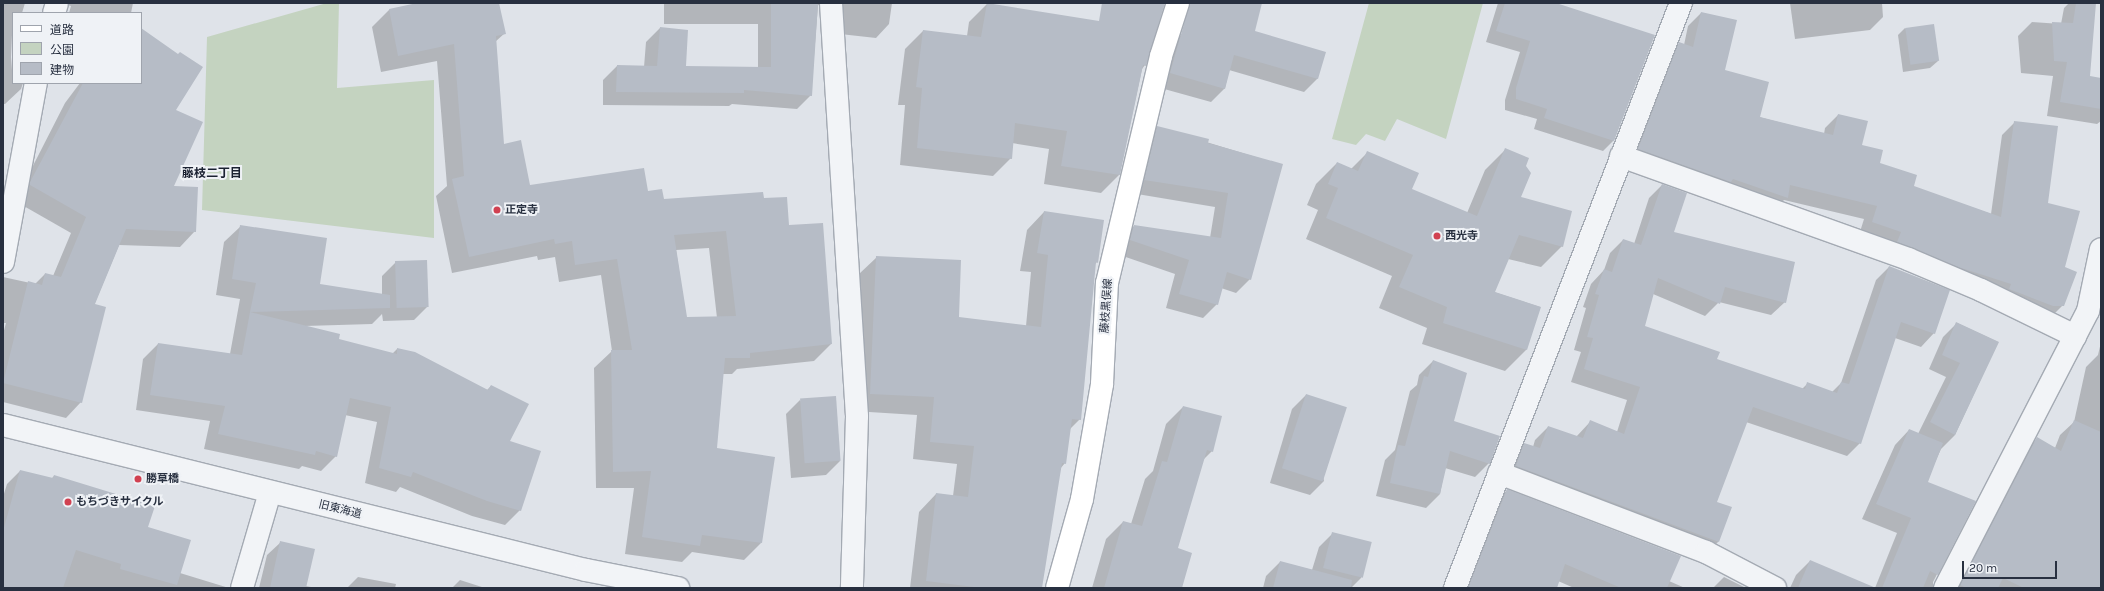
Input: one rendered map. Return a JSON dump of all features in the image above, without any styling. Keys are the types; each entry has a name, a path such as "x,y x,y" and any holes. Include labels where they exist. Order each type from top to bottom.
{"main road":[{"name":"藤枝黒俣線","path":"1057,588 1082,499 1102,384 1107,283 1161,56 1178,3"}],"street":[{"path":"832,3 857,416 852,588"},
{"path":"1455,588 1681,3"},
{"path":"3,262 36,84"},
{"path":"1621,156 1908,259 1980,290 2075,336"},
{"path":"1945,588 2088,311 2101,249"},
{"name":"旧東海道","path":"3,425 270,492 613,582 678,588"},
{"path":"1499,473 1706,552 1775,588"},
{"path":"242,588 270,492"}],"green space":[{"path":"327,3 339,3 337,88 434,80 434,238 202,210 207,37"},
{"path":"1369,3 1483,3 1446,139 1397,119 1385,141 1366,134 1356,145 1332,139"}],"building":[{"path":"417,3 499,3 506,34 496,36 504,144 521,140 530,185 644,168 648,191 662,189 664,199 763,192 764,198 787,197 789,225 823,223 832,344 750,353 750,358 725,358 717,448 775,457 762,543 702,535 700,546 642,537 651,471 613,472 611,350 632,350 617,259 575,265 572,241 555,244 554,239 469,257 452,179 464,176 454,44 398,56 389,9","holes":["726,231 736,316 687,317 674,235"]},
{"path":"771,3 818,3 812,96 744,90 744,93 616,92 617,65 657,66 660,27 688,30 686,66 771,67"},
{"path":"987,3 1099,21 1102,3 1165,3 1146,66 1143,65 1120,175 1061,166 1067,131 1015,123 1012,159 917,148 922,88 916,87 923,30 981,37"},
{"path":"1190,3 1262,3 1255,31 1326,52 1318,79 1234,55 1225,89 1170,73"},
{"path":"1505,3 1556,3 1655,35 1614,141 1544,118 1547,109 1516,99 1516,88 1530,41 1496,31"},
{"path":"2076,3 2096,3 2090,76 2101,78 2101,109 2060,102 2067,62 2054,61 2052,22 2073,23"},
{"path":"1701,12 1737,20 1725,70 1769,82 1760,117 1833,135 1838,114 1868,121 1862,145 1883,150 1880,163 1917,175 1914,186 2001,217 2014,121 2058,126 2048,203 2080,211 2065,267 2077,272 2064,306 2053,306 2009,289 2011,284 1958,267 1897,242 1901,232 1872,222 1877,206 1790,185 1788,198 1733,179 1731,182 1638,149 1679,42 1693,47"},
{"path":"1934,24 1939,61 1910,65 1905,28"},
{"path":"142,29 178,54 180,52 203,67 176,110 203,122 174,186 198,187 196,232 126,229 95,304 106,307 82,403 3,383 28,281 42,285 45,273 61,277 86,217 30,185 30,182 82,84 142,84"},
{"path":"1157,126 1209,139 1208,143 1283,164 1251,280 1227,272 1218,305 1179,294 1189,260 1130,240 1134,225 1221,238 1228,193 1144,180"},
{"name":"西光寺","path":"1505,148 1529,158 1526,166 1531,173 1521,197 1572,211 1563,247 1519,235 1495,292 1541,307 1527,350 1443,323 1447,307 1399,287 1413,255 1326,218 1338,188 1328,184 1337,162 1358,171 1367,151 1419,173 1412,189 1477,216"},
{"path":"1662,184 1687,193 1674,232 1795,262 1786,303 1725,287 1720,304 1658,278 1645,326 1720,352 1717,359 1805,389 1807,382 1837,393 1841,382 1849,384 1889,266 1950,290 1935,334 1901,322 1861,444 1753,407 1717,502 1732,507 1719,542 1516,466 1524,443 1540,448 1548,426 1583,438 1590,420 1624,434 1640,387 1584,369 1593,338 1587,337 1599,295 1595,294 1604,269 1612,272 1623,239 1641,245"},
{"path":"1044,211 1104,220 1098,263 1096,262 1081,420 1072,419 1066,464 1062,463 1042,588 982,588 926,581 936,493 968,497 974,446 930,442 934,397 870,394 876,256 961,260 959,317 1041,327 1048,255 1037,253"},
{"path":"240,225 327,238 320,284 390,295 390,308 250,312 256,283 232,279"},
{"path":"427,260 429,307 397,308 395,261"},
{"path":"250,312 340,334 339,339 397,354 397,348 415,352 488,390 491,385 529,404 510,441 541,451 521,511 487,501 413,472 411,477 379,468 391,407 350,398 337,457 316,451 315,455 218,434 225,406 150,395 158,343 242,355"},
{"path":"1956,322 1999,342 1955,435 1930,422 1960,363 1942,355"},
{"path":"1433,360 1467,373 1454,421 1500,436 1490,464 1450,451 1440,494 1390,483 1398,445 1405,446 1424,376 1428,377"},
{"path":"1306,394 1347,407 1323,481 1282,468"},
{"path":"836,396 841,461 805,463 800,399"},
{"path":"1183,406 1222,416 1213,452 1207,450 1178,548 1192,553 1182,588 1104,588 1123,521 1142,526 1162,461 1167,462"},
{"path":"2074,420 2101,432 2101,588 2024,588 2003,578 1998,588 1966,588 1960,585 2037,437 2061,451"},
{"path":"1909,429 1943,443 1928,482 1976,501 1938,575 1930,571 1923,588 1882,588 1911,518 1876,504"},
{"path":"20,470 53,478 54,475 155,506 148,527 191,540 177,585 120,569 121,564 76,550 63,588 3,588 3,531"},
{"path":"1507,489 1681,556 1667,588 1621,588 1565,564 1557,588 1468,588"},
{"path":"1332,532 1372,542 1363,578 1323,568"},
{"path":"280,541 315,549 306,588 270,588"},
{"path":"1810,560 1876,588 1798,588"},
{"path":"1280,561 1352,580 1351,588 1273,588"}],"place":[{"name":"正定寺","path":"497,210"},
{"name":"西光寺","path":"1437,236"},
{"name":"勝草橋","path":"138,479"},
{"name":"もちづきサイクル","path":"68,502"}],"district":[{"name":"藤枝二丁目","path":"212,174"}]}
